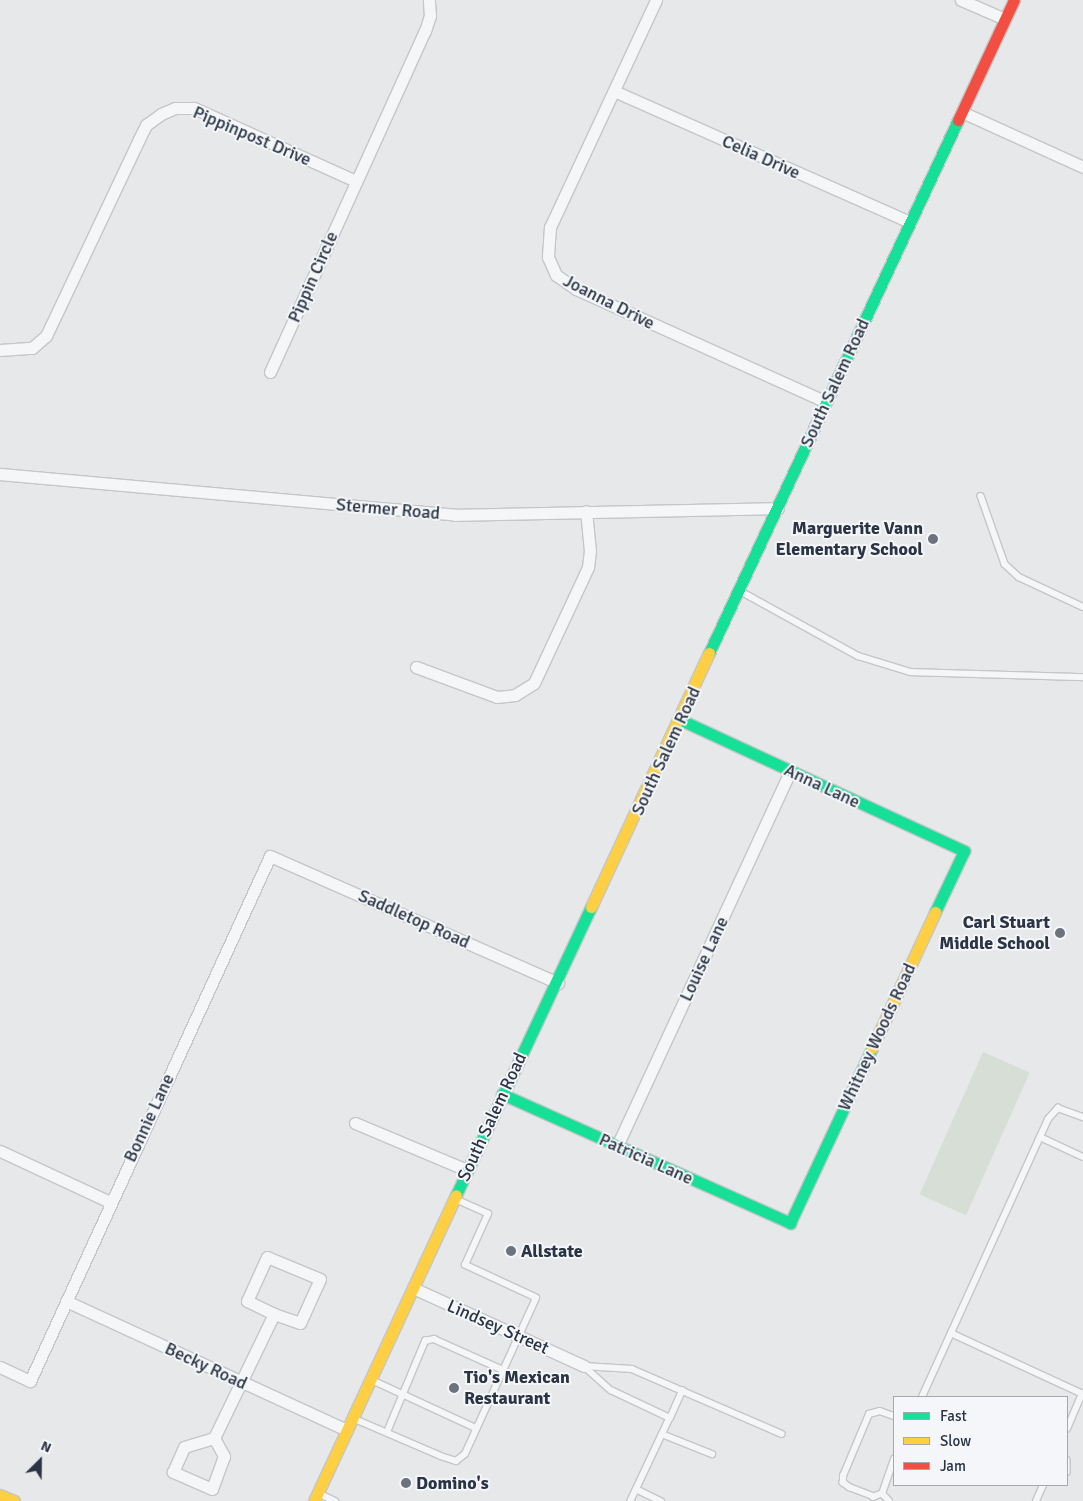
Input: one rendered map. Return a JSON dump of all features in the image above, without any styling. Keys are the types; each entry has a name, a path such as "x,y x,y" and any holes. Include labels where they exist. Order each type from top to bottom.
{"main road":[{"name":"South Salem Road","path":"316,1497 502,1094 558,983 681,720 909,222 1014,0"},
{"name":"Anna Lane","path":"681,720 964,852"},
{"name":"Whitney Woods Road","path":"790,1223 964,852"},
{"name":"Patricia Lane","path":"502,1094 790,1223"},
{"path":"0,1495 14,1501"}],"street":[{"path":"356,181 425,32 430,16 429,0"},
{"name":"Joanna Drive","path":"656,0 550,227 548,257 556,275 576,289 826,402"},
{"path":"961,0 1005,19"},
{"name":"Celia Drive","path":"614,91 909,222"},
{"name":"Pippinpost Drive","path":"0,350 32,348 46,336 146,125 161,114 174,108 194,108 356,181"},
{"path":"962,112 1083,167"},
{"name":"Pippin Circle","path":"270,372 356,181"},
{"name":"Stermer Road","path":"0,474 455,515 778,508"},
{"path":"416,667 497,697 515,695 534,683 588,566 590,551 586,511"},
{"name":"Louise Lane","path":"617,1146 790,771"},
{"name":"Saddletop Road","path":"270,856 558,983"},
{"name":"Bonnie Lane","path":"0,1367 30,1381 110,1202 270,856"},
{"path":"355,1123 468,1170"},
{"path":"0,1151 110,1202"},
{"path":"267,1257 320,1279 300,1323 274,1314 248,1301 267,1257"},
{"name":"Lindsey Street","path":"413,1288 584,1366"},
{"name":"Becky Road","path":"66,1301 347,1430"},
{"path":"214,1438 224,1456 212,1490 173,1472 184,1447 214,1438 274,1314"}],"lane":[{"path":"981,496 1005,564 1019,577 1083,607"},
{"path":"740,591 858,656 910,672 1083,677"},
{"path":"922,1396 1048,1119 1058,1108 1083,1117"},
{"path":"1040,1137 1083,1157"},
{"path":"353,1418 456,1461 462,1459 519,1337 536,1298 465,1265 488,1214 454,1199"},
{"path":"951,1333 1082,1394 1068,1427"},
{"path":"387,1432 404,1394 410,1372 425,1341 429,1338 503,1370"},
{"path":"584,1366 632,1369 782,1434"},
{"path":"584,1366 611,1390 670,1418"},
{"path":"370,1379 476,1428"},
{"path":"631,1501 682,1391"},
{"path":"882,1494 874,1497 850,1488 844,1483 842,1476 869,1414 880,1411 893,1416"},
{"path":"662,1434 712,1454"},
{"path":"882,1494 893,1462"},
{"path":"1036,1501 1043,1486"},
{"path":"636,1489 662,1501"},
{"path":"882,1494 889,1501"},
{"path":"316,1497 335,1501"}],"shaded area":[{"path":"983,1052 1030,1073 966,1215 920,1195"}],"traffic: fast":[{"path":"709,653 958,120"},
{"path":"681,720 964,851 935,912"},
{"path":"456,1195 591,907"},
{"path":"502,1094 790,1223 872,1048"}],"traffic: slow":[{"path":"591,907 709,653"},
{"path":"872,1048 935,912"},
{"path":"314,1501 456,1195"},
{"path":"0,1495 14,1501"}],"traffic: jam":[{"path":"958,120 1014,0"}],"place":[{"name":"Marguerite Vann Elementary School","path":"933,539"},
{"name":"Carl Stuart Middle School","path":"1060,933"},
{"name":"Allstate","path":"511,1251"},
{"name":"Tio's Mexican Restaurant","path":"454,1388"},
{"name":"Domino's","path":"406,1483"}]}
